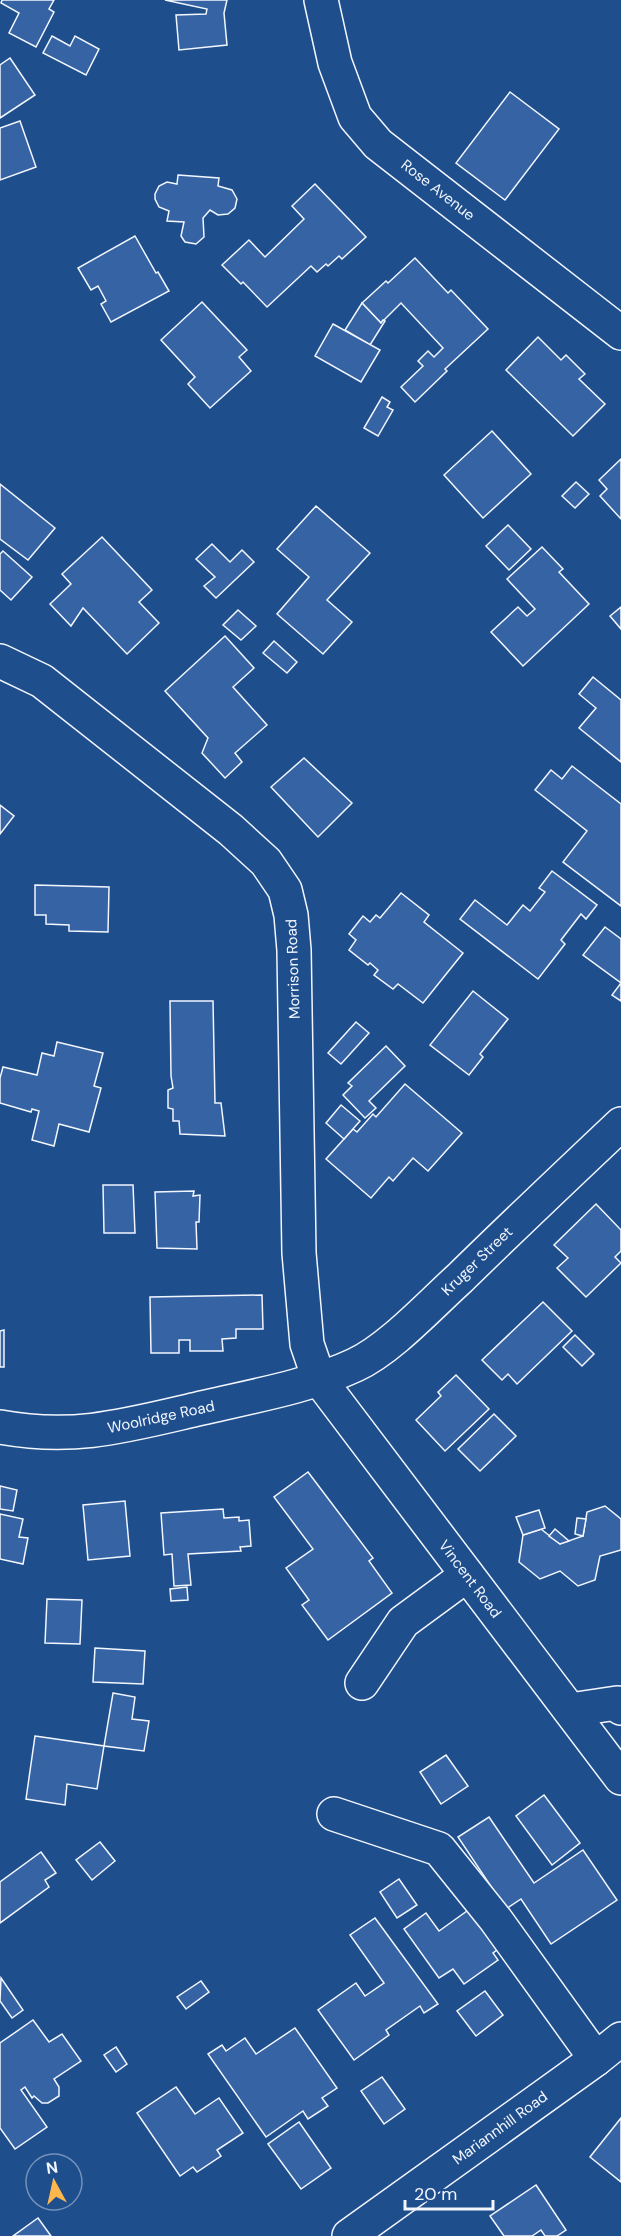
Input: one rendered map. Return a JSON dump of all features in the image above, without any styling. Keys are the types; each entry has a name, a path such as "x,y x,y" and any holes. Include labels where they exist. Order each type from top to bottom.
{"street":[{"name":"Rose Avenue","path":"321,0 335,63 355,117 378,144 621,333"},
{"name":"Morrison Road","path":"0,661 42,681 231,830 266,862 285,890 291,915 294,950 299,1253 308,1344 319,1379"},
{"name":"Kruger Street","path":"319,1379 356,1365 378,1351 425,1311 621,1124"},
{"name":"Woolridge Road","path":"0,1427 24,1431 68,1433 114,1429 319,1379"},
{"name":"Vincent Road","path":"319,1379 621,1778"},
{"path":"362,1683 403,1622 467,1575"},
{"path":"570,1710 617,1703 621,1708"},
{"path":"334,1814 439,1849 496,1920 609,2049"},
{"name":"Mariannhill Road","path":"349,2236 609,2049"}],"building":[{"path":"2,0 54,0 49,9 54,12 36,47 9,33 19,13 1,3"},
{"path":"165,0 227,0 224,13 227,45 179,50 176,15 206,14 207,9"},
{"path":"52,36 70,46 75,36 99,49 86,75 43,53"},
{"path":"10,58 35,95 0,118 0,65"},
{"path":"510,92 559,129 505,200 456,163"},
{"path":"20,121 36,167 0,180 0,128"},
{"path":"178,175 219,178 218,186 232,190 237,199 235,208 228,214 218,215 210,210 203,218 204,237 196,244 185,242 181,236 184,222 167,221 169,211 159,207 155,199 159,186 167,182 177,184"},
{"path":"315,184 366,237 342,259 339,256 317,272 311,266 267,307 243,282 241,284 222,265 249,240 265,257 304,219 292,206"},
{"path":"135,236 169,291 111,322 101,304 106,301 98,286 91,290 78,268"},
{"path":"415,258 448,293 451,290 488,329 445,369 447,371 415,402 401,387 423,366 418,361 428,351 434,357 443,348 401,303 381,323 362,303"},
{"path":"202,302 247,350 239,357 251,371 210,408 188,384 195,377 161,340"},
{"path":"362,303 381,323 385,321 370,345 345,330"},
{"path":"333,324 380,350 361,382 315,356"},
{"path":"538,337 561,360 566,355 585,374 579,379 605,404 573,436 506,370"},
{"path":"382,397 390,402 387,407 393,410 378,436 364,428"},
{"path":"492,431 531,474 483,518 444,475"},
{"path":"621,459 621,519 600,496 607,489 599,480"},
{"path":"576,482 589,494 575,508 562,496"},
{"path":"0,484 55,528 28,560 0,539"},
{"path":"316,506 370,553 327,600 352,622 323,654 277,614 309,577 277,549"},
{"path":"508,525 531,549 509,570 486,546"},
{"path":"102,537 152,590 139,602 159,623 127,654 83,608 71,626 50,604 71,584 62,574"},
{"path":"212,544 230,562 242,550 254,562 216,598 204,586 215,577 196,559"},
{"path":"542,547 563,569 559,572 589,604 523,666 491,632 518,607 527,616 535,609 507,579"},
{"path":"3,551 32,577 11,600 0,590 0,554"},
{"path":"621,607 621,629 610,616"},
{"path":"238,610 256,626 241,640 223,625"},
{"path":"225,636 254,668 233,687 267,725 235,753 242,762 225,778 202,753 208,738 165,691"},
{"path":"274,641 297,662 287,673 263,653"},
{"path":"593,677 621,700 621,762 579,728 596,708 579,694"},
{"path":"304,758 352,803 318,837 271,787"},
{"path":"572,766 621,804 621,906 563,862 587,831 535,790 551,770 562,779"},
{"path":"0,805 14,816 0,834"},
{"path":"552,871 597,905 586,919 581,914 561,940 565,944 538,979 460,919 475,900 507,925 523,905 530,911 545,892 539,888"},
{"path":"35,885 109,887 108,932 69,931 69,925 46,924 46,915 35,915"},
{"path":"401,893 429,915 424,922 463,953 423,1003 398,984 393,989 374,975 378,970 349,950 356,940 349,934 363,916 370,922 376,915 380,918"},
{"path":"605,927 621,939 621,983 583,955"},
{"path":"621,983 621,1001 612,995"},
{"path":"473,991 508,1019 480,1054 483,1057 469,1075 430,1045"},
{"path":"170,1001 213,1001 215,1103 221,1103 225,1136 180,1134 179,1121 173,1121 173,1109 168,1108 168,1090 173,1088"},
{"path":"356,1022 369,1033 341,1064 328,1053"},
{"path":"57,1042 103,1053 94,1086 101,1088 89,1132 59,1124 54,1146 32,1140 39,1111 32,1109 31,1112 0,1103 0,1078 3,1067 37,1075 42,1053 54,1056"},
{"path":"386,1046 405,1066 369,1101 376,1108 365,1118 343,1095 352,1086 348,1083"},
{"path":"405,1084 462,1133 428,1171 413,1158 393,1181 389,1177 371,1198 326,1159 353,1129 357,1132 373,1114 376,1117"},
{"path":"341,1105 360,1121 344,1139 326,1123"},
{"path":"103,1185 133,1185 135,1233 104,1233"},
{"path":"194,1191 193,1196 200,1195 199,1222 196,1222 197,1249 157,1248 155,1192"},
{"path":"596,1204 621,1230 621,1251 615,1257 621,1263 586,1297 557,1268 568,1258 554,1245"},
{"path":"262,1295 263,1329 236,1329 236,1338 222,1339 223,1351 190,1351 190,1340 179,1340 179,1353 151,1353 150,1297"},
{"path":"543,1302 572,1331 517,1384 508,1374 502,1380 482,1360"},
{"path":"4,1330 4,1367 0,1367 0,1331"},
{"path":"575,1335 594,1354 582,1366 563,1347"},
{"path":"456,1375 489,1409 445,1451 416,1420 441,1396 438,1392"},
{"path":"494,1414 516,1436 480,1471 458,1449"},
{"path":"308,1472 373,1558 369,1561 392,1593 328,1640 302,1605 309,1600 286,1568 313,1549 274,1497"},
{"path":"0,1486 17,1490 13,1511 0,1509"},
{"path":"125,1501 130,1556 88,1560 83,1505"},
{"path":"605,1506 621,1519 621,1550 600,1556 595,1580 578,1586 560,1571 540,1579 519,1562 523,1535 541,1529 560,1544 583,1536 587,1512"},
{"path":"223,1509 224,1518 239,1517 239,1521 249,1520 251,1546 240,1547 241,1551 188,1554 191,1585 174,1586 172,1554 164,1555 161,1513"},
{"path":"539,1510 545,1528 523,1535 516,1517"},
{"path":"0,1514 23,1519 19,1537 28,1538 23,1564 0,1559"},
{"path":"577,1518 586,1519 583,1536 575,1534"},
{"path":"555,1529 569,1541 560,1544 549,1536"},
{"path":"187,1587 188,1600 171,1601 170,1589"},
{"path":"47,1599 82,1600 80,1644 45,1643"},
{"path":"95,1648 145,1651 143,1684 93,1682"},
{"path":"113,1693 135,1697 132,1719 149,1721 144,1751 104,1746"},
{"path":"35,1736 104,1746 97,1789 67,1784 65,1805 26,1799"},
{"path":"446,1755 468,1786 441,1804 420,1772"},
{"path":"544,1795 580,1843 552,1865 516,1816"},
{"path":"489,1817 534,1883 583,1850 617,1900 551,1944 521,1899 506,1909 458,1837"},
{"path":"100,1842 115,1861 92,1880 76,1860"},
{"path":"41,1852 56,1873 45,1880 49,1887 0,1923 0,1882"},
{"path":"399,1879 417,1905 397,1918 380,1892"},
{"path":"474,1906 504,1945 493,1953 498,1960 464,1984 453,1969 439,1978 404,1929 426,1913 439,1931"},
{"path":"375,1918 438,2004 424,2013 420,2006 386,2030 389,2035 354,2060 318,2010 356,1983 365,1996 384,1983 350,1935"},
{"path":"1,1978 23,2010 12,2018 0,2001"},
{"path":"201,1981 209,1992 186,2009 177,1997"},
{"path":"485,1991 503,2015 476,2036 457,2011"},
{"path":"33,2020 49,2042 62,2034 81,2061 54,2079 59,2087 59,2096 48,2103 42,2103 34,2096 32,2098 25,2087 21,2090 47,2127 15,2149 0,2128 0,2043"},
{"path":"295,2028 337,2088 322,2098 328,2106 308,2119 303,2111 266,2137 208,2054 222,2045 226,2051 245,2038 256,2054"},
{"path":"116,2047 127,2064 116,2072 104,2055"},
{"path":"382,2077 405,2109 384,2124 361,2091"},
{"path":"176,2087 195,2114 219,2098 243,2133 217,2150 221,2156 197,2172 193,2167 180,2176 137,2113"},
{"path":"621,2118 621,2182 590,2157"},
{"path":"299,2122 331,2168 301,2189 268,2144"},
{"path":"536,2185 566,2230 557,2236 545,2236 541,2230 532,2236 504,2236 490,2216"},
{"path":"38,2218 51,2236 13,2236"}]}
